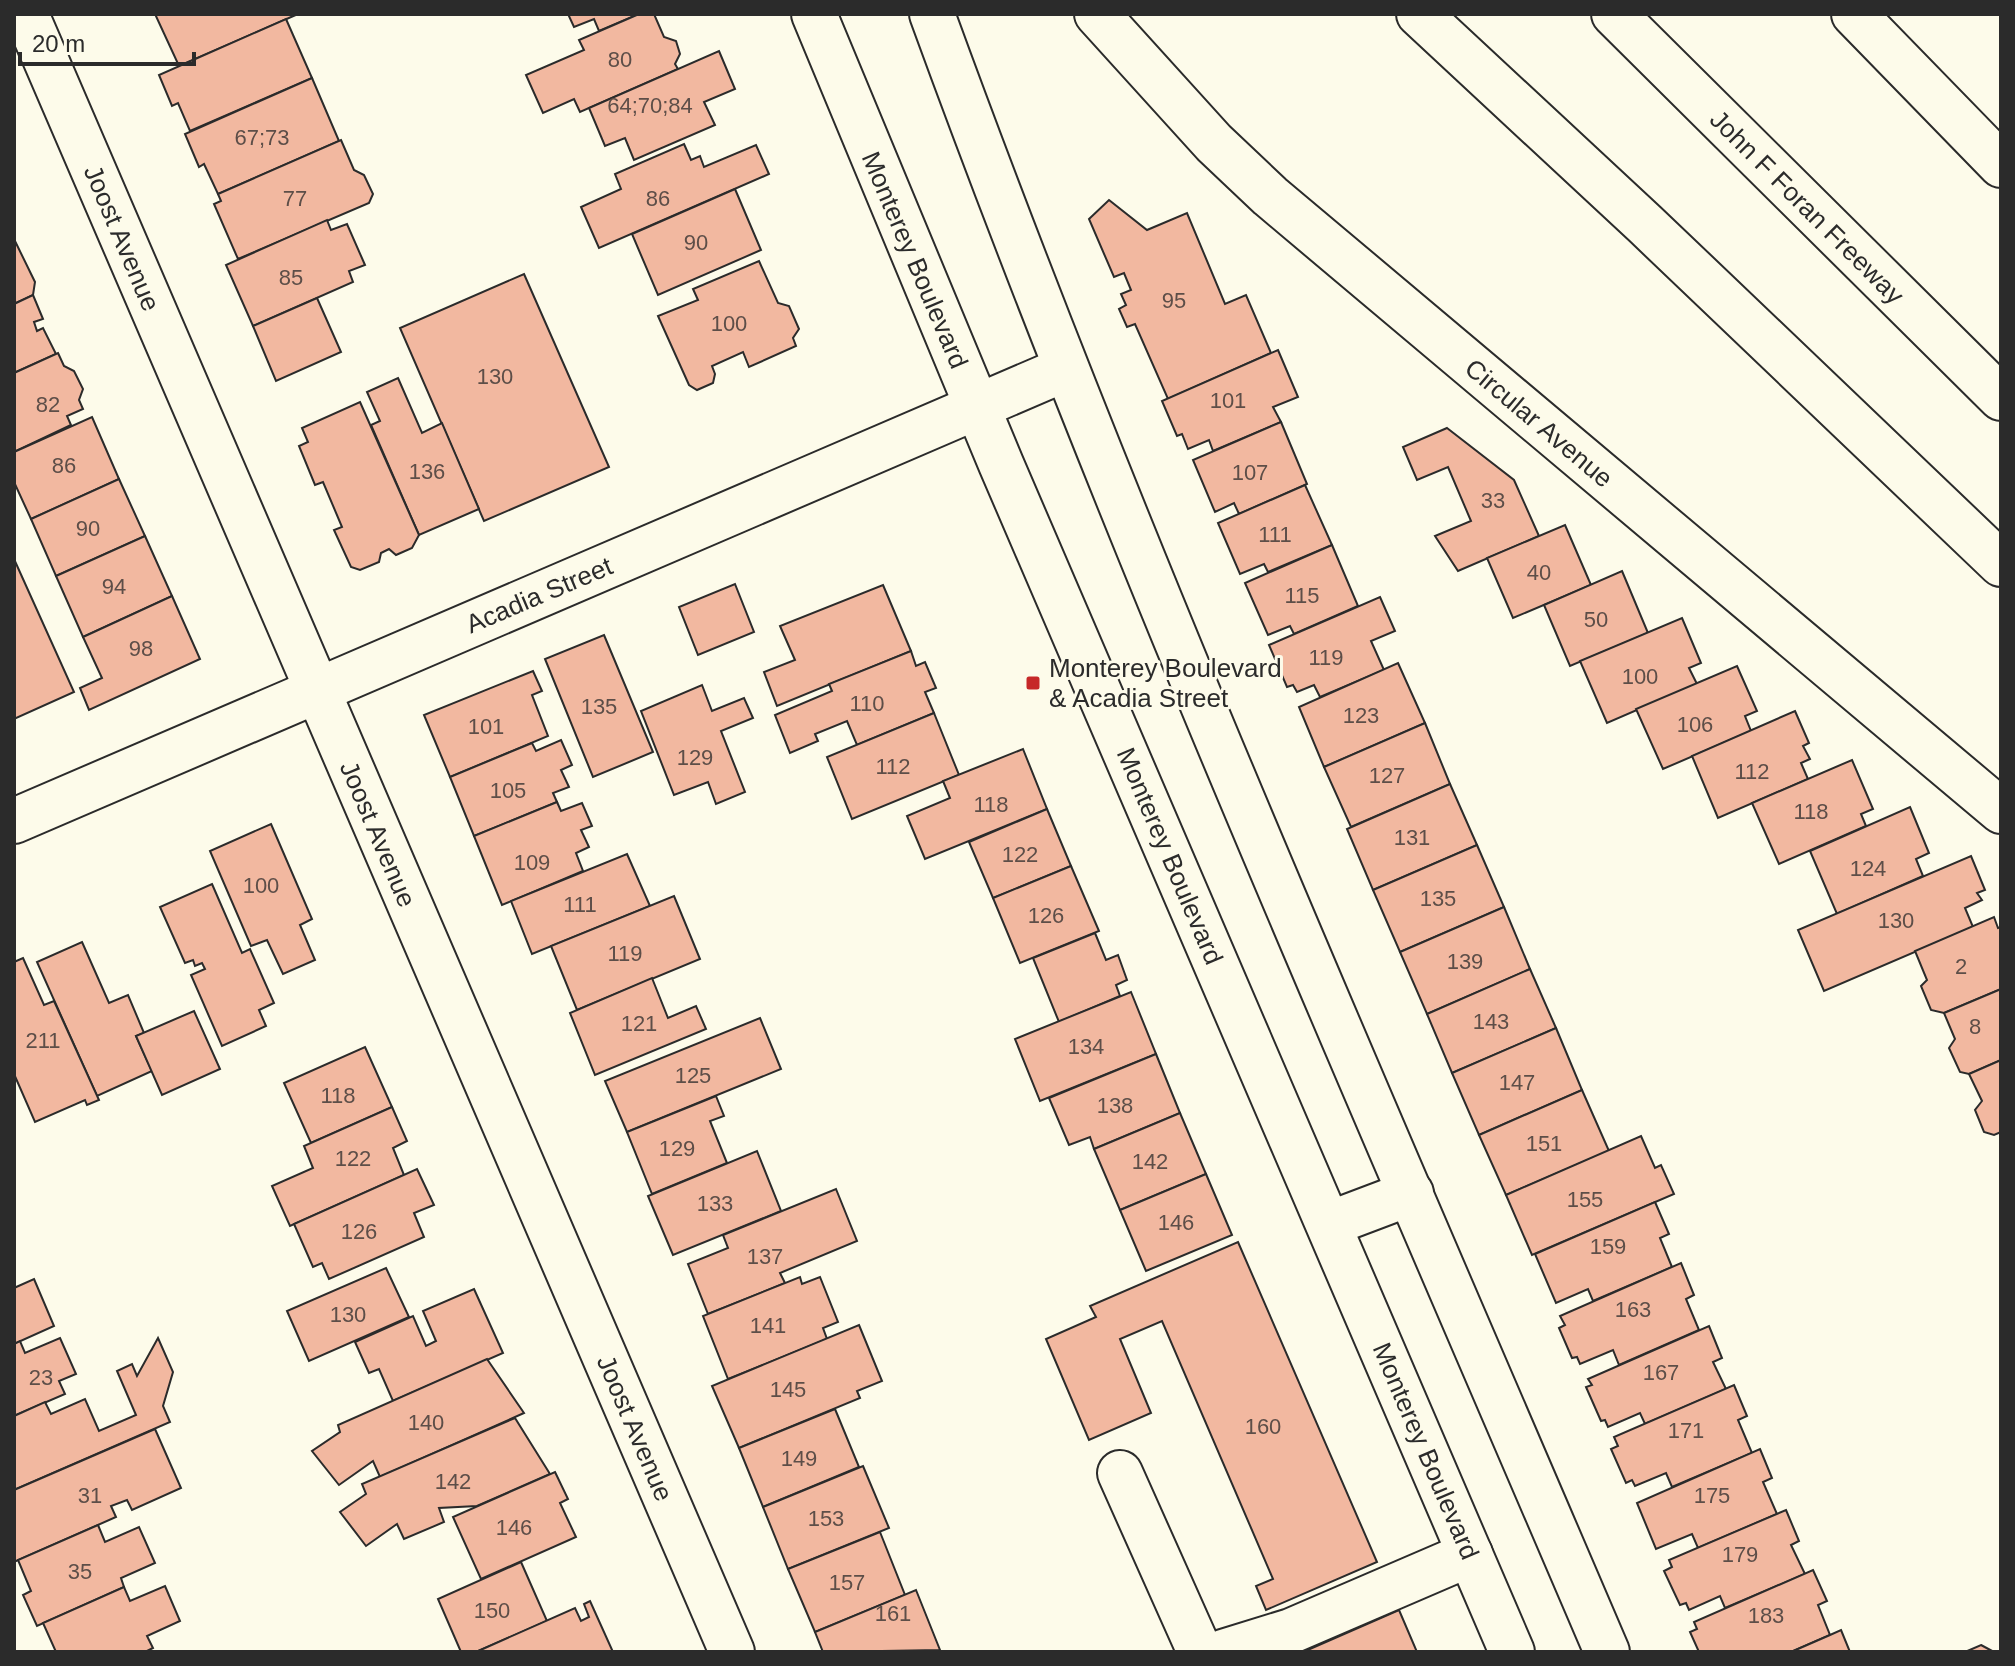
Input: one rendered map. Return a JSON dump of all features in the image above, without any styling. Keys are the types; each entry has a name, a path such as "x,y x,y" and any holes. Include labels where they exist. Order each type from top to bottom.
{"main road":[{"name":"Joost Avenue","path":"26,14 732,1652"},
{"name":"Circular Avenue","path":"1097,14 1214,143 1270,196 2001,811"},
{"path":"1419,14 1645,224 2001,564"},
{"name":"John F Foran Freeway","path":"1614,14 2001,398"},
{"path":"1854,14 2001,165"},
{"name":"Monterey Boulevard","path":"813,17 976,406 1512,1652"},
{"path":"941,22 1065,369 1205,710 1607,1652"},
{"name":"Acadia Street","path":"14,821 1065,369"},
{"path":"1329,1224 1411,1193"},
{"path":"1120,1473 1200,1652"},
{"path":"1223,1652 1291,1631 1470,1554"}],"building":[{"path":"155,14 298,14 179,66"},
{"path":"568,14 639,14 599,31 594,19 574,27"},
{"path":"639,14 654,14 664,37 676,41 680,54 675,64 678,69 580,112 574,99 543,113 526,75 584,50 579,40"},
{"path":"286,19 312,78 190,131 178,103 172,106 159,75"},
{"path":"719,51 735,89 704,102 715,125 634,160 625,138 605,146 589,108"},
{"path":"312,78 339,141 218,194 204,164 199,167 185,134"},
{"path":"341,140 354,170 364,175 373,194 369,203 238,259 214,204 221,201 218,194"},
{"path":"684,144 691,160 700,156 704,167 756,145 769,174 599,248 581,207 621,189 615,174"},
{"path":"735,189 761,250 658,295 632,234"},
{"path":"1109,200 1147,230 1187,213 1225,304 1246,295 1271,353 1168,399 1135,324 1127,327 1119,309 1126,305 1121,294 1131,290 1124,273 1114,277 1089,219"},
{"path":"327,220 331,230 347,224 365,265 349,271 353,282 253,326 226,265"},
{"path":"14,239 35,282 33,295 14,304"},
{"path":"759,261 778,303 789,306 799,329 793,338 796,346 749,367 743,352 712,366 715,374 713,383 697,390 689,385 658,316 698,300 693,289"},
{"path":"524,274 609,467 484,521 400,328"},
{"path":"33,295 43,319 34,322 37,331 43,328 56,354 14,373 14,304"},
{"path":"317,298 341,352 276,381 253,326"},
{"path":"1278,350 1298,397 1273,407 1281,422 1213,451 1209,440 1188,449 1182,434 1177,436 1162,401"},
{"path":"58,353 64,366 74,371 83,389 79,400 83,409 67,416 71,425 14,452 14,373"},
{"path":"398,378 422,433 442,423 479,509 419,535 371,425 380,421 367,392"},
{"path":"360,402 419,535 412,548 396,555 389,549 381,553 379,562 360,570 351,567 334,530 342,527 323,482 315,485 299,446 308,442 302,428"},
{"path":"92,417 119,479 31,519 14,482 14,452"},
{"path":"1281,422 1307,484 1239,514 1234,503 1215,512 1193,460"},
{"path":"1447,428 1514,480 1539,536 1458,571 1435,536 1471,521 1448,467 1417,480 1403,447"},
{"path":"119,479 145,536 56,576 31,519"},
{"path":"1305,485 1332,545 1268,572 1264,564 1240,574 1218,523"},
{"path":"1565,525 1591,585 1513,618 1487,558"},
{"path":"145,536 172,596 83,637 56,576"},
{"path":"1332,545 1358,606 1294,634 1290,626 1268,635 1245,583"},
{"path":"14,559 74,692 14,719"},
{"path":"1622,571 1648,633 1570,666 1544,605"},
{"path":"735,584 754,632 698,655 679,607"},
{"path":"883,585 911,651 777,706 764,672 795,660 780,626"},
{"path":"172,596 200,659 89,710 80,688 102,678 83,637"},
{"path":"1380,597 1395,631 1371,641 1384,670 1320,697 1314,685 1297,692 1293,685 1287,687 1269,645"},
{"path":"1682,618 1701,663 1689,668 1697,684 1607,723 1580,661"},
{"path":"604,635 653,752 593,777 545,659"},
{"path":"911,651 916,666 925,662 936,688 925,692 934,713 857,745 847,721 815,734 818,741 790,753 775,715 832,691 829,684"},
{"path":"1398,663 1425,723 1324,767 1299,707"},
{"path":"1737,666 1757,711 1745,716 1751,731 1663,769 1636,709"},
{"path":"533,671 542,691 532,695 548,736 450,777 424,715"},
{"path":"702,685 712,711 744,698 753,718 721,731 745,792 716,804 708,782 674,795 641,711"},
{"path":"1795,711 1809,743 1803,746 1810,759 1801,763 1808,779 1718,818 1692,756"},
{"path":"934,713 959,775 852,819 827,757"},
{"path":"1425,723 1450,784 1351,827 1324,767"},
{"path":"561,740 572,765 561,770 569,787 553,793 557,802 474,836 450,777 532,743 536,751"},
{"path":"1023,749 1047,809 925,859 907,816 950,798 943,781"},
{"path":"1852,760 1873,809 1861,814 1866,826 1779,864 1752,803"},
{"path":"1450,784 1477,845 1373,890 1347,829"},
{"path":"557,802 561,811 582,803 592,826 581,830 589,847 576,853 583,871 502,905 474,836"},
{"path":"1910,807 1929,853 1916,859 1923,876 1837,914 1810,851"},
{"path":"1047,809 1071,866 993,898 969,842"},
{"path":"271,824 312,919 300,925 315,960 283,974 267,940 251,946 210,851"},
{"path":"1477,845 1504,907 1400,952 1373,890"},
{"path":"627,854 650,906 532,954 511,901"},
{"path":"1971,856 1985,890 1977,893 1982,900 1965,908 1973,927 1824,991 1798,930"},
{"path":"1071,866 1099,931 1020,963 993,898"},
{"path":"212,884 242,953 250,949 274,1003 259,1010 266,1026 222,1046 191,975 205,969 202,963 195,966 193,960 185,963 160,907"},
{"path":"674,896 700,959 577,1010 551,946"},
{"path":"1504,907 1530,969 1427,1014 1400,952"},
{"path":"1994,917 1998,928 2001,927 2001,989 1944,1013 1931,1010 1921,986 1927,980 1915,951"},
{"path":"1095,933 1106,960 1118,955 1127,980 1116,985 1120,996 1059,1022 1033,958"},
{"path":"82,942 109,1003 128,995 144,1033 136,1036 152,1071 97,1096 37,962"},
{"path":"23,958 44,1005 54,1001 99,1100 87,1105 85,1100 35,1122 14,1074 14,962"},
{"path":"1530,969 1556,1028 1452,1073 1427,1014"},
{"path":"652,978 668,1018 696,1006 706,1029 595,1075 570,1013"},
{"path":"2001,989 2001,1060 1969,1074 1960,1072 1949,1048 1955,1039 1944,1013"},
{"path":"1131,992 1156,1054 1040,1101 1015,1039"},
{"path":"194,1011 220,1069 162,1095 136,1036"},
{"path":"760,1018 781,1069 627,1132 605,1081"},
{"path":"1556,1028 1582,1090 1479,1135 1452,1073"},
{"path":"365,1047 392,1107 311,1143 284,1083"},
{"path":"1156,1054 1180,1113 1094,1149 1090,1137 1069,1145 1049,1098"},
{"path":"2001,1060 2001,1132 1994,1135 1984,1132 1975,1110 1982,1101 1969,1074"},
{"path":"1582,1090 1609,1151 1506,1195 1479,1135"},
{"path":"716,1096 724,1116 710,1121 727,1163 652,1194 627,1132"},
{"path":"392,1107 407,1141 393,1148 404,1175 290,1226 272,1186 313,1168 304,1146"},
{"path":"1180,1113 1206,1174 1120,1210 1094,1149"},
{"path":"1641,1136 1655,1168 1661,1165 1674,1194 1532,1255 1506,1195"},
{"path":"757,1151 781,1211 673,1255 648,1196"},
{"path":"417,1169 434,1205 414,1213 424,1237 329,1279 322,1263 313,1267 294,1224"},
{"path":"1206,1174 1232,1235 1146,1271 1120,1210"},
{"path":"836,1189 857,1241 780,1273 785,1283 708,1314 688,1264 728,1248 723,1235"},
{"path":"1655,1202 1669,1234 1660,1238 1672,1267 1593,1301 1588,1289 1556,1303 1535,1254"},
{"path":"1238,1242 1377,1562 1266,1610 1256,1586 1273,1579 1162,1321 1120,1339 1151,1413 1089,1440 1046,1339 1096,1317 1090,1306"},
{"path":"1681,1263 1694,1295 1686,1299 1699,1330 1619,1365 1613,1350 1580,1364 1577,1357 1572,1358 1559,1328 1565,1325 1560,1316"},
{"path":"386,1268 409,1317 309,1361 287,1311"},
{"path":"800,1277 802,1284 820,1277 838,1322 823,1328 827,1339 728,1379 703,1316"},
{"path":"34,1279 54,1326 14,1344 14,1288"},
{"path":"474,1289 503,1353 393,1401 379,1369 369,1373 355,1342 413,1316 426,1346 436,1341 423,1311"},
{"path":"859,1325 882,1381 857,1391 860,1398 739,1448 712,1386"},
{"path":"1709,1326 1722,1358 1713,1362 1726,1389 1645,1424 1640,1413 1608,1427 1605,1420 1601,1421 1586,1387 1592,1385 1588,1379"},
{"path":"60,1338 76,1374 59,1381 65,1394 14,1416 14,1344 20,1341 25,1353"},
{"path":"158,1338 173,1372 163,1406 170,1422 14,1490 14,1416 45,1402 51,1414 85,1399 99,1431 136,1415 117,1371 132,1364 137,1376"},
{"path":"487,1359 524,1413 380,1477 373,1461 339,1485 312,1451 340,1432 338,1425"},
{"path":"1734,1385 1747,1416 1738,1420 1752,1453 1672,1487 1666,1473 1635,1486 1632,1480 1626,1483 1611,1449 1618,1446 1614,1437"},
{"path":"835,1409 859,1467 763,1507 739,1448"},
{"path":"515,1418 550,1474 477,1506 439,1508 444,1522 404,1539 397,1524 366,1546 340,1512 366,1494 362,1484"},
{"path":"155,1429 181,1488 132,1510 127,1500 111,1506 116,1517 14,1562 14,1490"},
{"path":"1760,1449 1772,1478 1763,1482 1777,1514 1698,1548 1692,1534 1656,1549 1637,1503"},
{"path":"863,1466 889,1528 788,1569 763,1507"},
{"path":"555,1472 568,1499 560,1503 576,1537 481,1579 453,1517"},
{"path":"1786,1510 1799,1541 1791,1545 1805,1574 1725,1608 1720,1596 1689,1610 1686,1603 1680,1605 1664,1571 1672,1567 1669,1560"},
{"path":"98,1525 105,1542 139,1527 155,1563 121,1578 124,1587 37,1626 23,1595 31,1591 18,1560"},
{"path":"880,1532 905,1595 815,1632 788,1569"},
{"path":"521,1562 547,1621 476,1652 461,1652 438,1599"},
{"path":"1813,1570 1827,1601 1818,1605 1830,1635 1791,1652 1699,1652 1690,1632 1697,1629 1694,1622"},
{"path":"165,1586 180,1621 147,1636 153,1648 145,1652 56,1652 43,1623 124,1587 130,1601"},
{"path":"916,1590 940,1650 823,1652 815,1632"},
{"path":"590,1601 613,1652 476,1652 575,1608 581,1621 589,1617 584,1604"},
{"path":"1399,1610 1417,1652 1303,1652"},
{"path":"1841,1630 1850,1652 1791,1652 1830,1635"},
{"path":"1981,1645 1994,1652 1965,1652"}],"place":[{"name":"Monterey Boulevard & Acadia Street","path":"1033,683"}]}
